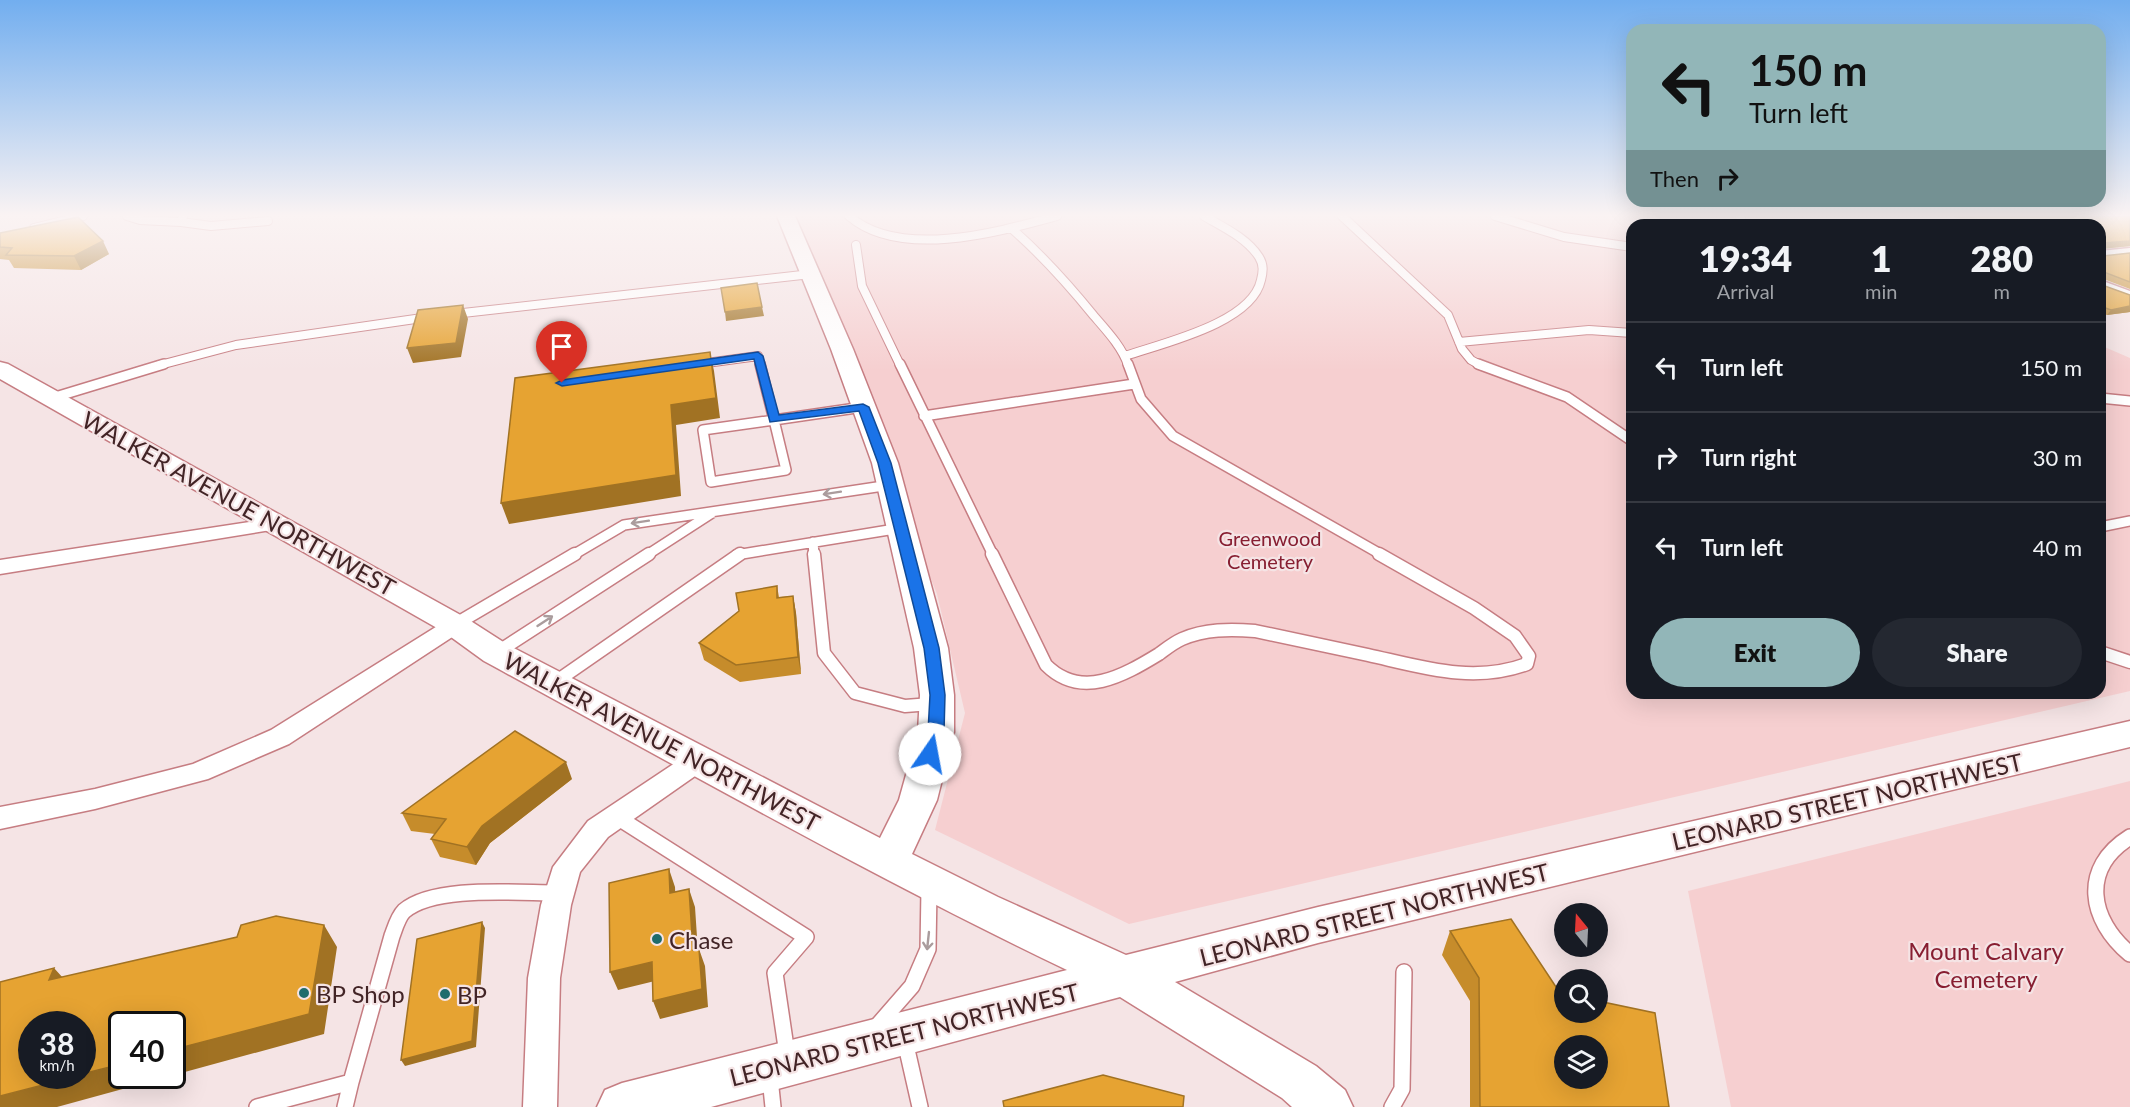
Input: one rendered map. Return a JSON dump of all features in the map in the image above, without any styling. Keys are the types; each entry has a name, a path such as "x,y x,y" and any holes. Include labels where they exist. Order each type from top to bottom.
{"main road":[{"path":"808,268 885,463 931,648 937,704 936,732 918,800 888,861"},
{"name":"WALKER AVENUE NORTHWEST","path":"0,369 455,625 496,653 888,861 1127,977 1299,1082 1328,1107"},
{"name":"LEONARD STREET NORTHWEST","path":"622,1107 777,1080 882,1041 1318,926 2130,735"}],"street":[{"path":"2106,286 2130,296"},
{"path":"0,567 276,524"},
{"path":"0,818 95,799 199,772 280,737 455,625"},
{"path":"540,1107 544,978 567,867 598,829 699,760"}],"lane":[{"path":"859,268 862,286 1046,665 1060,677 1074,682 1095,682 1112,678 1140,666 1180,640 1205,633 1234,629 1255,631 1436,670 1473,674 1505,673 1527,664 1529,656 1515,636 1473,608 1173,436 1141,399 1125,356 1053,268"},
{"path":"1125,356 1205,328 1238,310 1256,296 1262,268"},
{"path":"1398,268 1438,305 1454,326 1465,354 1478,364 1568,397 1626,437"},
{"path":"445,315 811,274"},
{"path":"52,398 236,345 435,316"},
{"path":"1459,342 1591,329 1626,332"},
{"path":"689,365 758,356 774,420 786,470 711,482 703,430 774,420 863,407"},
{"path":"924,416 1134,384"},
{"path":"2106,399 2130,401"},
{"path":"455,625 624,525 890,484"},
{"path":"496,653 716,511"},
{"path":"2106,526 2130,521"},
{"path":"554,684 738,554 901,528"},
{"path":"813,542 824,653 830,661 855,693 905,706 937,704"},
{"path":"2106,654 2130,662"},
{"path":"617,816 806,937 775,973 777,1080"},
{"path":"2130,837 2109,850 2100,869 2095,894 2100,918 2110,936 2130,954"},
{"path":"920,1107 882,1041 912,986 927,948 929,882"},
{"path":"345,1107 392,936 402,913 419,901 450,894 560,893"},
{"path":"1392,1107 1402,1089 1404,972"},
{"path":"257,1107 351,1082"}],"green space":[{"name":"Greenwood Cemetery","path":"808,268 1626,268 1626,699 2096,699 1129,924 935,830 965,713 937,594"},
{"name":"Greenwood Cemetery","path":"2106,348 2130,358 2130,691 2106,697"},
{"name":"Mount Calvary Cemetery","path":"2130,781 2130,1107 1731,1107 1688,891"}],"building":[{"path":"2106,268 2130,268 2130,282 2106,273"},
{"path":"757,283 762,307 725,312 721,288"},
{"path":"2106,286 2130,295 2130,306 2111,310 2106,308"},
{"path":"463,305 456,343 407,348 418,310"},
{"path":"710,352 716,398 671,405 676,475 501,503 515,378"},
{"path":"777,586 777,598 793,596 798,657 736,665 699,643 739,611 736,593"},
{"path":"515,731 566,762 482,826 467,847 431,839 446,819 402,813"},
{"name":"Chase","path":"669,869 670,893 689,889 693,950 699,949 702,989 653,1001 652,962 610,972 609,883"},
{"path":"276,916 324,925 309,1014 186,1046 186,1011 108,1011 108,1068 96,1070 96,1011 18,1011 18,1089 27,1089 0,1096 0,982 54,968 49,980 237,937 241,925"},
{"path":"1511,919 1554,984 1554,1023 1608,1023 1608,1003 1655,1013 1669,1107 1480,1107 1479,978 1450,931"},
{"path":"482,922 472,1041 401,1060 417,939"},
{"path":"1103,1075 1184,1096 1183,1107 1004,1107 1003,1101"}],"place":[{"name":"Chase","path":"657,939"},
{"name":"BP Shop","path":"304,993"},
{"name":"BP","path":"445,994"}],"route":[{"path":"562,383 758,356 774,420 863,407 885,463 931,648 938,695 936,732 930,754"}]}
